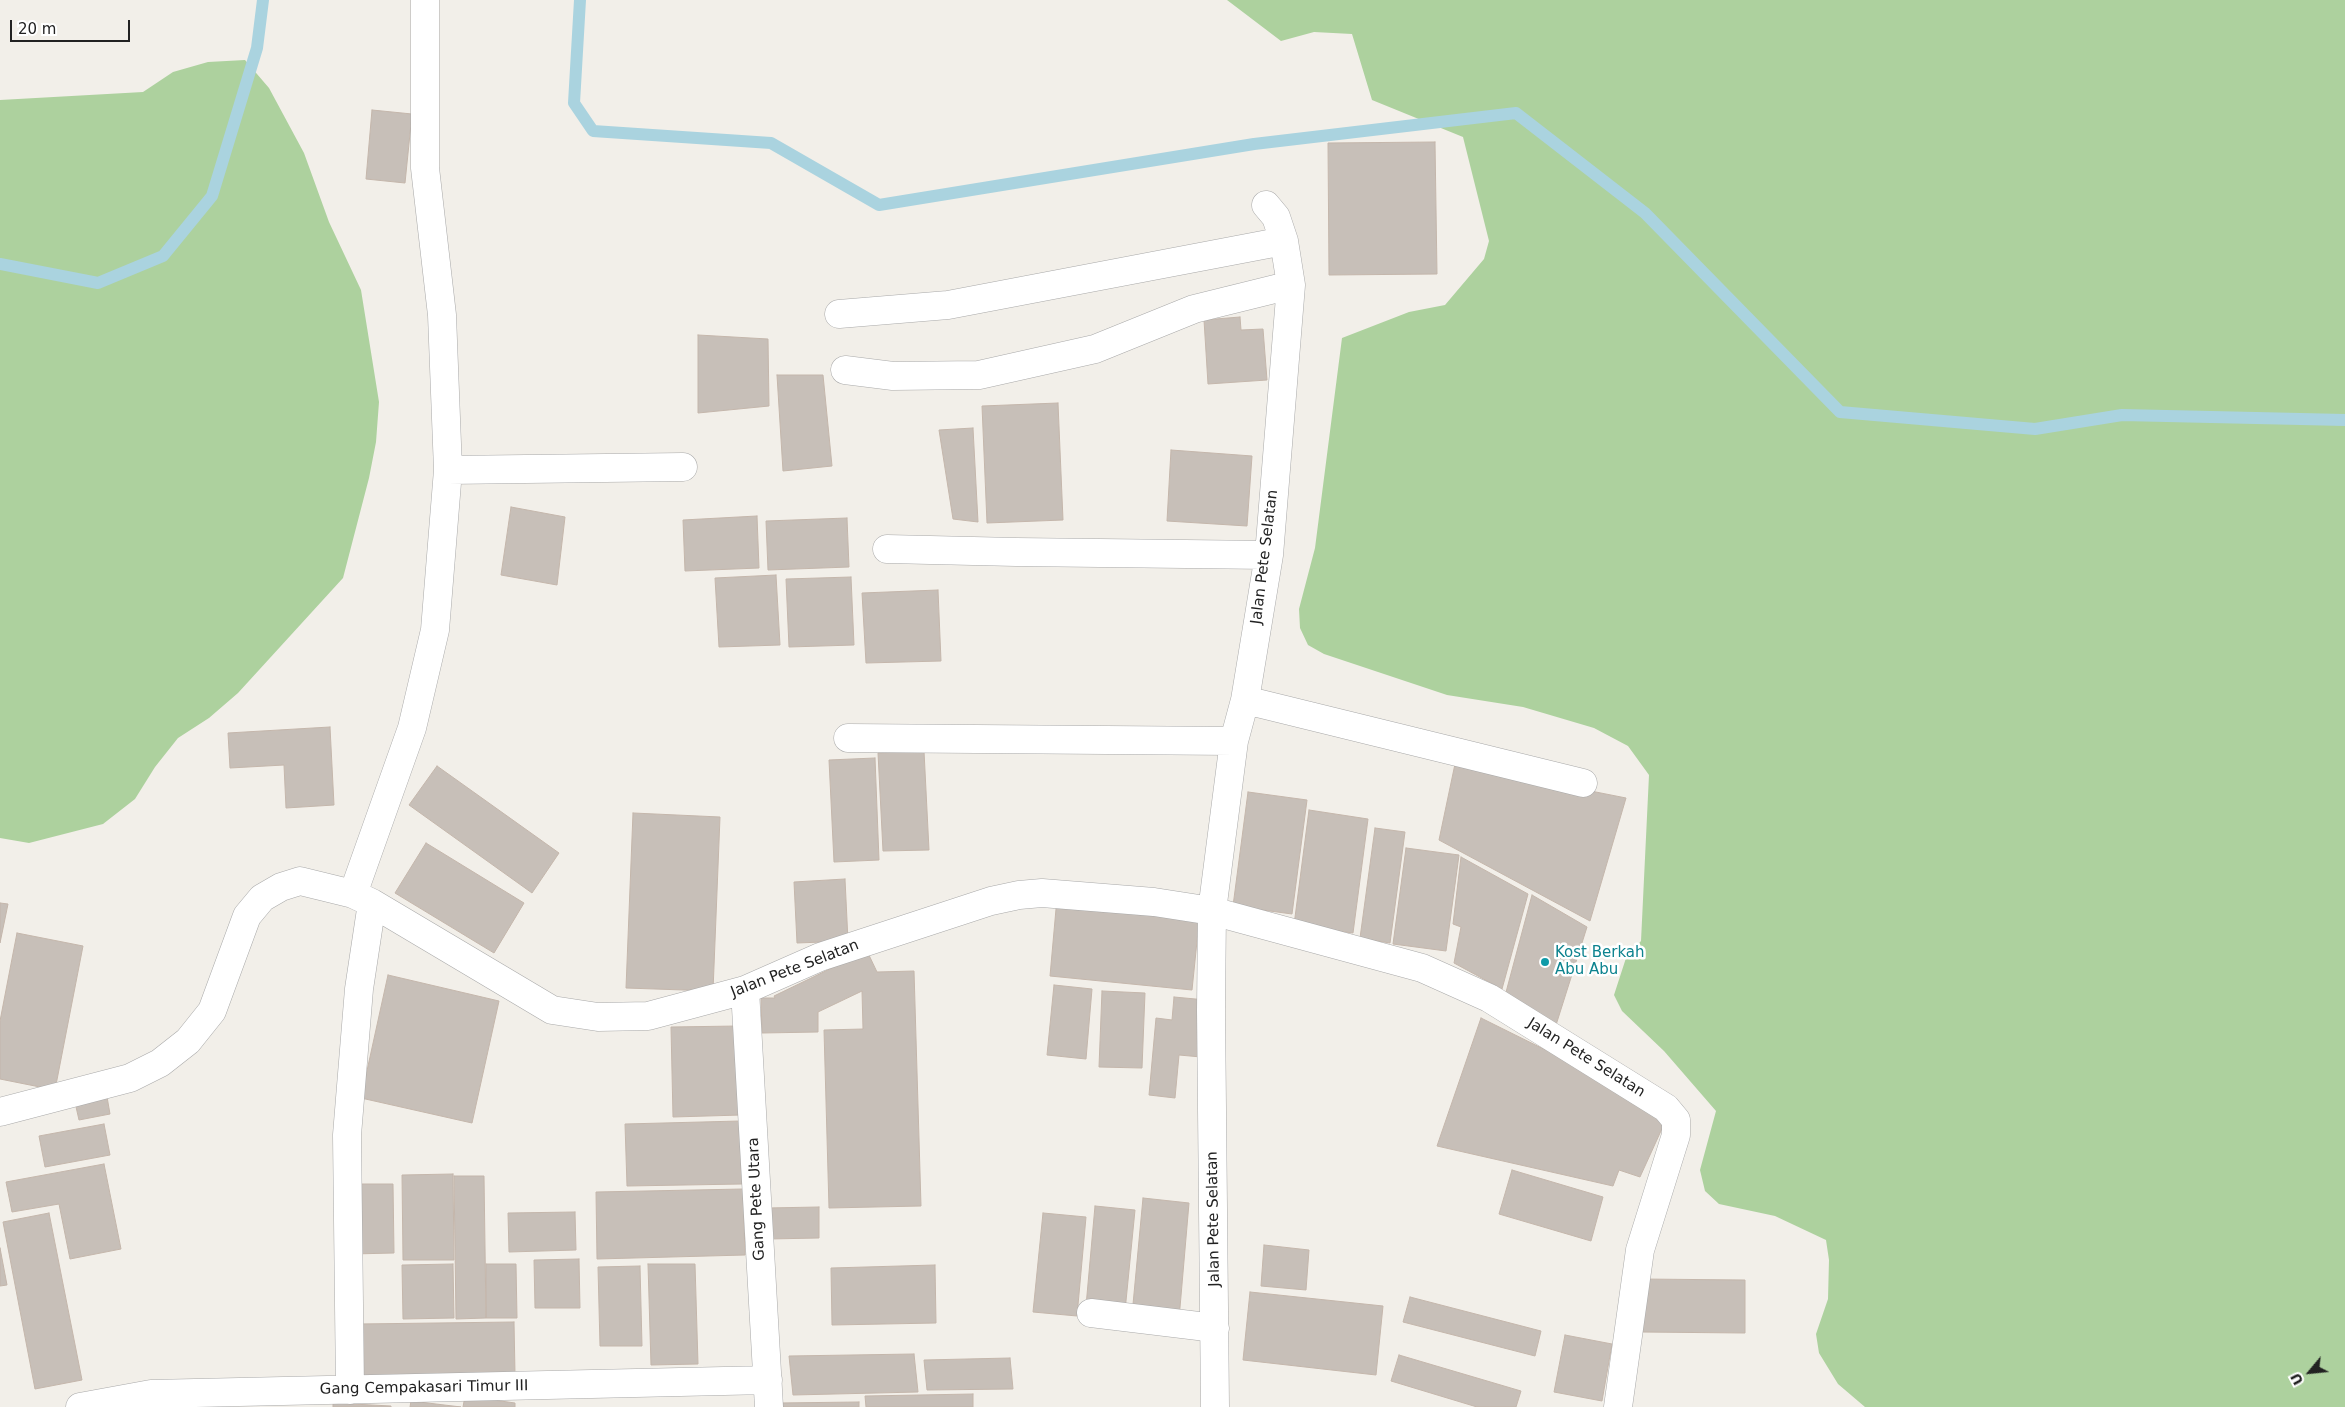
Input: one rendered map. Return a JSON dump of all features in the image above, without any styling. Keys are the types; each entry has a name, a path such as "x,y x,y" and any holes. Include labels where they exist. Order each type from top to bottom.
{"street":[{"path":"350,1390 347,1135 360,989 363,899 412,728 433,638 448,470 442,315 425,168 425,0"},
{"name":"Jalan Pete Selatan","path":"1215,1407 1210,1010 1212,911 1234,740 1245,700 1268,555 1291,285 1284,241 1276,218 1266,205"},
{"path":"839,314 948,305 1284,241"},
{"path":"846,370 893,376 979,376 1095,349 1194,309 1291,285"},
{"path":"448,470 683,467"},
{"path":"887,549 1268,555"},
{"path":"1245,700 1583,783"},
{"path":"848,738 1234,740"},
{"name":"Jalan Pete Selatan","path":"0,1112 130,1078 160,1063 188,1041 212,1011 247,916 262,898 281,887 300,881 363,899 552,1010 598,1017 648,1016 745,990 820,957 991,901 1019,895 1042,893 1154,902 1212,911 1422,968 1480,994 1666,1108 1676,1120 1676,1135 1640,1250 1618,1407"},
{"name":"Gang Pete Utara","path":"745,990 769,1407"},
{"path":"1091,1313 1215,1328"},
{"name":"Gang Cempakasari Timur III","path":"80,1407 151,1394 768,1380"}],"green space":[{"path":"1227,0 2345,0 2345,1407 1865,1407 1838,1384 1819,1353 1816,1334 1828,1299 1829,1260 1826,1240 1775,1216 1719,1204 1705,1191 1700,1170 1716,1111 1664,1051 1622,1011 1614,995 1626,958 1641,941 1649,775 1628,746 1594,728 1523,707 1447,695 1324,654 1308,645 1300,628 1299,609 1315,548 1342,338 1409,312 1445,305 1484,259 1489,241 1463,137 1372,100 1352,34 1314,32 1281,41"},
{"path":"245,60 269,88 304,153 329,222 361,290 379,402 376,442 369,478 343,578 238,693 209,718 178,738 155,767 135,799 103,824 29,843 0,838 0,100 143,92 173,72 208,62"}],"building":[{"path":"372,110 412,114 405,183 366,179"},
{"path":"1435,142 1437,274 1329,275 1328,143"},
{"path":"1240,317 1241,330 1263,329 1267,380 1208,384 1204,320"},
{"path":"698,335 768,339 769,406 698,413"},
{"path":"777,375 823,375 832,466 783,471"},
{"path":"1058,403 1063,520 987,523 982,406"},
{"path":"973,428 978,522 953,519 939,430"},
{"path":"1171,450 1252,456 1247,526 1167,521"},
{"path":"511,507 565,517 557,585 501,575"},
{"path":"757,516 759,568 685,571 683,520"},
{"path":"847,518 849,567 768,570 766,521"},
{"path":"776,575 780,645 719,647 715,578"},
{"path":"851,577 854,645 789,647 786,579"},
{"path":"938,590 941,661 866,663 862,593"},
{"path":"330,727 334,805 286,808 284,765 230,768 228,733"},
{"path":"924,751 929,850 883,851 878,753"},
{"path":"875,758 879,860 834,862 829,760"},
{"path":"1455,764 1626,798 1590,921 1439,840"},
{"path":"437,766 559,853 532,893 409,805"},
{"path":"1248,792 1307,800 1292,914 1233,906"},
{"path":"1309,810 1368,819 1353,933 1294,925"},
{"path":"633,813 720,817 713,991 626,988"},
{"path":"1375,828 1405,832 1390,943 1360,938"},
{"path":"426,843 524,903 494,953 395,893"},
{"path":"1406,848 1459,855 1446,951 1393,944"},
{"path":"1461,857 1528,894 1502,989 1454,963 1461,927 1453,924"},
{"path":"845,879 848,941 797,943 794,882"},
{"name":"Kost Berkah Abu Abu","path":"1532,895 1587,927 1556,1025 1505,996"},
{"path":"1057,898 1200,912 1192,990 1050,976"},
{"path":"0,903 8,904 0,943"},
{"path":"17,933 83,946 55,1090 0,1079 0,1021"},
{"path":"867,951 877,972 914,971 921,1206 829,1208 824,1030 863,1029 862,991 818,1012 818,1032 762,1033 761,998 775,998 774,996"},
{"path":"388,975 499,1001 472,1123 361,1098"},
{"path":"1054,985 1092,989 1086,1059 1047,1055"},
{"path":"1102,991 1145,993 1142,1068 1099,1067"},
{"path":"1174,997 1206,1000 1201,1057 1179,1055 1175,1098 1149,1095 1156,1018 1172,1020"},
{"path":"1481,1018 1620,1087 1665,1122 1640,1177 1619,1170 1613,1186 1437,1146"},
{"path":"738,1026 741,1115 673,1117 671,1027"},
{"path":"106,1091 110,1114 79,1120 74,1098"},
{"path":"740,1121 742,1184 627,1186 625,1124"},
{"path":"104,1124 110,1155 45,1167 39,1136"},
{"path":"104,1164 121,1249 70,1259 59,1204 12,1212 6,1182"},
{"path":"1512,1170 1603,1197 1591,1241 1499,1214"},
{"path":"453,1174 454,1260 403,1260 402,1175"},
{"path":"454,1176 484,1176 486,1318 456,1319"},
{"path":"351,1184 393,1184 394,1253 352,1254"},
{"path":"743,1189 745,1255 597,1259 596,1192"},
{"path":"1143,1198 1189,1203 1179,1319 1132,1315"},
{"path":"1095,1206 1135,1210 1125,1311 1086,1306"},
{"path":"819,1207 819,1238 768,1239 767,1208"},
{"path":"575,1212 576,1250 509,1252 508,1213"},
{"path":"49,1213 82,1380 35,1389 3,1222"},
{"path":"1043,1213 1086,1217 1077,1316 1033,1312"},
{"path":"1264,1245 1309,1250 1306,1290 1261,1286"},
{"path":"0,1248 7,1285 0,1286"},
{"path":"579,1259 580,1308 535,1308 534,1260"},
{"path":"453,1264 454,1318 403,1319 402,1265"},
{"path":"486,1264 516,1264 517,1318 486,1318"},
{"path":"648,1264 695,1264 698,1364 651,1365"},
{"path":"935,1265 936,1323 832,1325 831,1268"},
{"path":"640,1266 642,1346 600,1346 598,1267"},
{"path":"1640,1279 1745,1280 1745,1333 1641,1332"},
{"path":"1250,1292 1383,1306 1376,1375 1243,1360"},
{"path":"1410,1297 1541,1331 1535,1356 1403,1322"},
{"path":"514,1322 515,1374 360,1376 359,1324"},
{"path":"1565,1335 1612,1344 1602,1401 1554,1392"},
{"path":"914,1354 918,1392 793,1395 789,1356"},
{"path":"1399,1355 1521,1391 1516,1407 1477,1407 1391,1381"},
{"path":"1010,1358 1013,1389 927,1390 924,1360"},
{"path":"973,1394 973,1407 866,1407 865,1396"},
{"path":"465,1396 515,1403 515,1407 463,1407"},
{"path":"411,1401 461,1407 410,1407"},
{"path":"859,1402 859,1407 778,1407 778,1403"},
{"path":"333,1403 391,1406 391,1407 333,1407"}],"waterway":[{"path":"0,264 98,283 163,256 212,196 257,48 263,0"},
{"path":"580,0 574,103 593,131 771,143 879,205 1254,144 1516,113 1645,213 1840,412 2035,429 2122,415 2345,420"}],"place":[{"name":"Kost Berkah Abu Abu","path":"1545,962"}]}
